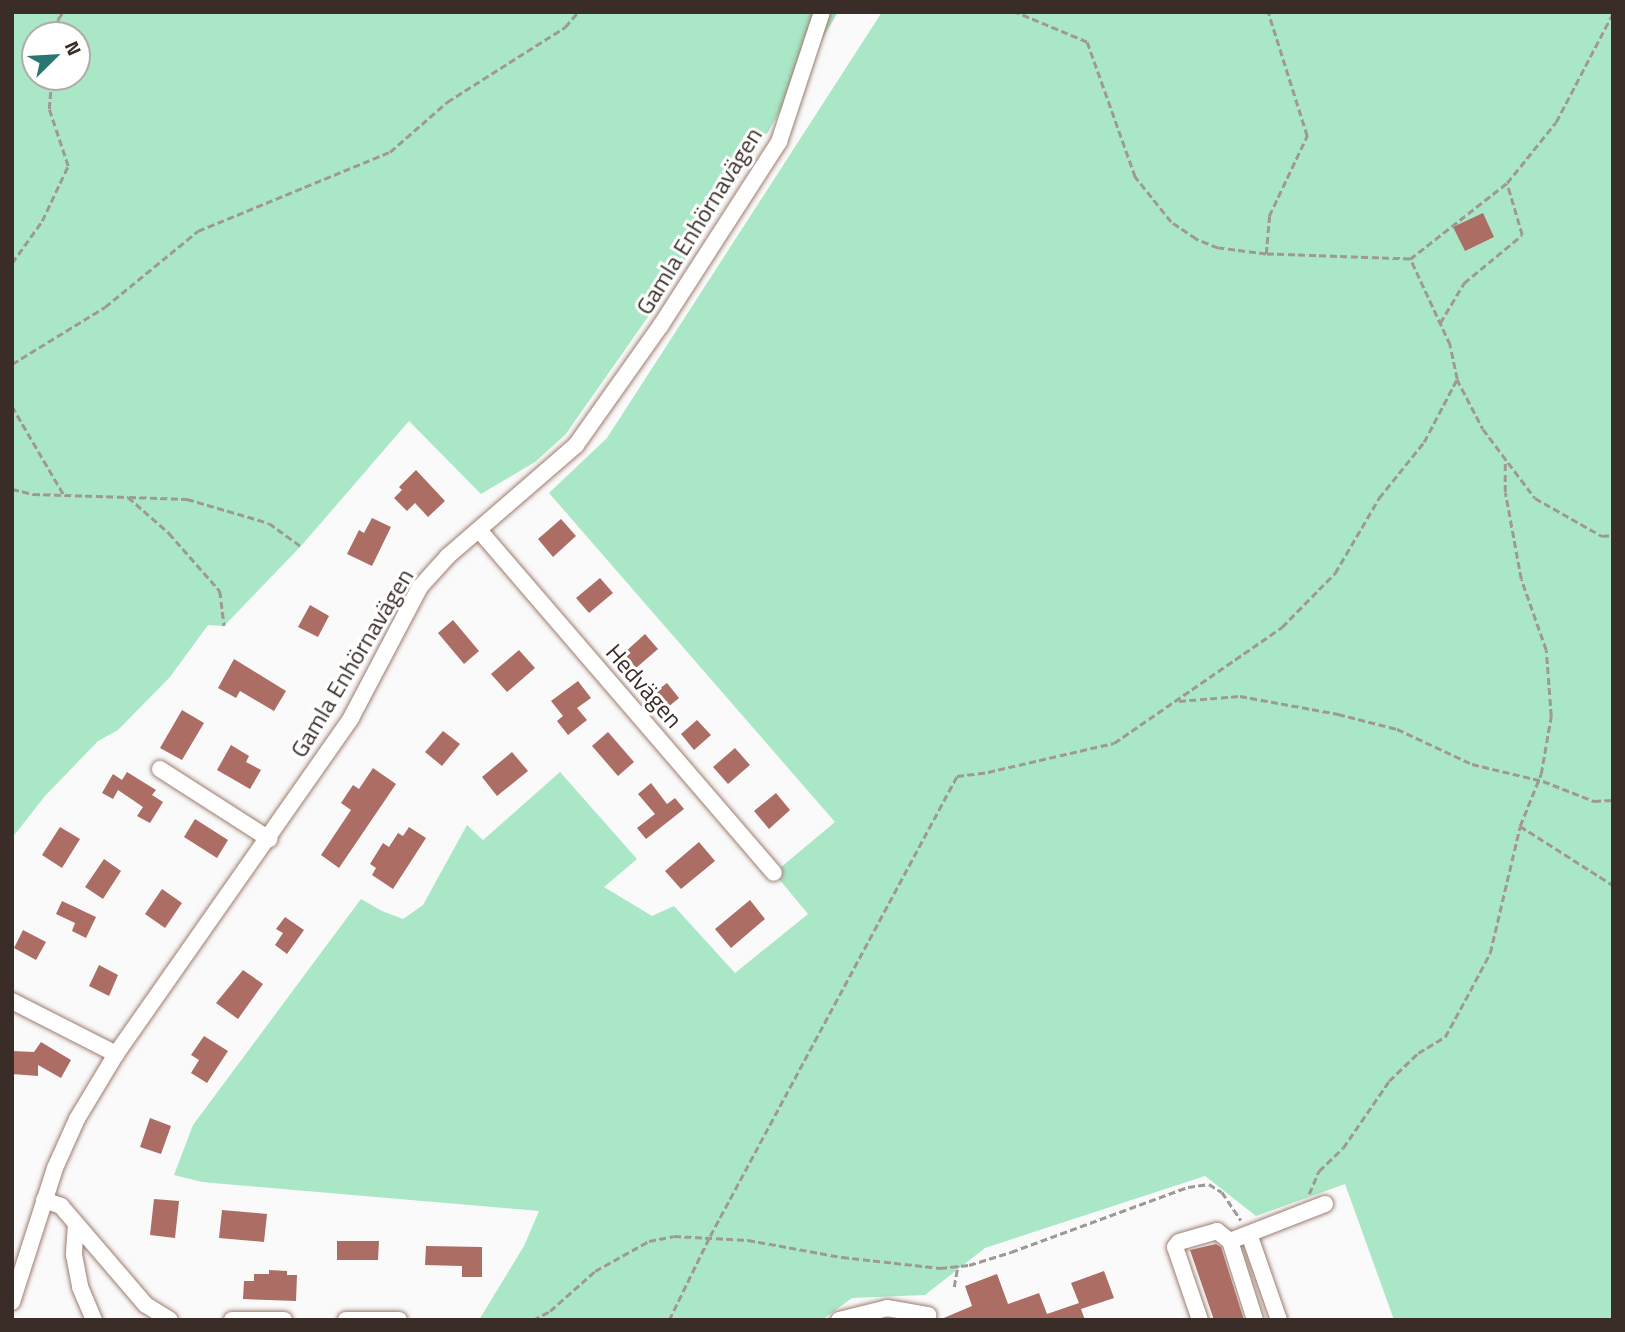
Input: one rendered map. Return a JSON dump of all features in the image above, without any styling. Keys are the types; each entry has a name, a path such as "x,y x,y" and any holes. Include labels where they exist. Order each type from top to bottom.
{"street":[{"name":"Gamla Enhörnavägen","path":"12,1302 44,1200 77,1119 116,1054 269,839 351,718 420,587 448,556 576,445 661,325 779,142 822,12"},
{"name":"Hedvägen","path":"479,530 774,873"},
{"path":"160,769 269,839"},
{"path":"12,1001 116,1054"},
{"path":"44,1200 61,1206 146,1305 170,1320"},
{"path":"1230,1241 1247,1231 1325,1204"},
{"path":"76,1224 76,1266 80,1287 94,1320"},
{"path":"1200,1320 1175,1247 1179,1242 1217,1231 1230,1241 1255,1320"},
{"path":"1247,1231 1279,1320"},
{"path":"839,1320 887,1308 928,1315"},
{"path":"232,1320 284,1320"},
{"path":"346,1320 399,1320"}],"path":[{"path":"12,364 105,307 198,231 390,152 447,102 565,27 578,12"},
{"path":"1014,12 1032,17 1087,42 1135,177 1171,222 1196,239 1218,248 1266,254 1410,259 1507,183 1556,122 1613,13"},
{"path":"1266,254 1269,216 1307,136 1268,12"},
{"path":"12,263 42,221 68,166 49,109 51,91"},
{"path":"1440,323 1464,284 1522,236 1507,183"},
{"path":"1410,259 1450,345 1457,379 1483,429 1505,460 1535,498 1602,536 1613,535"},
{"path":"669,1320 710,1236 957,776 988,772 1114,743 1282,627 1335,573 1379,498 1424,442 1457,379"},
{"path":"12,406 64,495"},
{"path":"1306,1211 1311,1183 1319,1171 1343,1148 1389,1081 1419,1053 1445,1037 1490,953 1520,825 1538,780 1550,716 1546,650 1521,579 1505,492 1505,460"},
{"path":"12,489 33,494 187,499 269,523 301,545"},
{"path":"128,497 169,533 220,591 224,626"},
{"path":"1177,701 1240,696 1338,714 1397,729 1472,764 1538,780 1594,801 1613,800"},
{"path":"1520,825 1613,885"},
{"path":"533,1320 550,1311 595,1271 649,1241 674,1236 710,1236 940,1268 969,1265 1011,1252 1188,1187 1209,1184 1222,1192 1247,1231"},
{"path":"954,1287 958,1265"}],"green space":[{"path":"12,12 838,12 768,132 650,314 565,435 535,462 481,494 409,421 301,546 224,626 208,625 170,677 118,730 98,741 45,796 12,838"},
{"path":"882,12 1613,12 1613,1320 1394,1320 1345,1184 1256,1216 1205,1176 985,1248 925,1295 852,1298 822,1320 479,1320 524,1246 539,1211 202,1182 174,1175 193,1125 361,899 403,919 423,905 467,825 483,840 560,772 637,859 604,887 652,916 674,906 735,973 808,914 774,873 835,822 549,493 607,438"}],"building":[{"path":"1483,213 1494,237 1465,251 1453,227"},
{"path":"416,470 445,501 428,517 415,503 407,511 394,498 402,490 399,487"},
{"path":"372,518 391,527 372,566 347,554 359,530 364,533"},
{"path":"561,519 576,536 553,557 538,539"},
{"path":"600,578 613,593 589,613 576,598"},
{"path":"310,605 329,616 318,637 298,627"},
{"path":"453,620 479,651 464,664 438,633"},
{"path":"645,634 658,649 636,668 624,653"},
{"path":"519,650 535,668 507,692 491,674"},
{"path":"234,659 286,691 274,711 240,691 236,698 218,688"},
{"path":"578,681 591,698 577,708 587,720 568,735 557,721 563,716 551,701"},
{"path":"667,683 679,698 661,713 649,697"},
{"path":"182,710 204,723 182,760 160,748"},
{"path":"697,720 711,735 694,750 681,734"},
{"path":"443,731 460,744 442,766 425,752"},
{"path":"608,732 634,762 618,776 592,746"},
{"path":"231,745 249,756 246,762 261,770 250,789 217,770"},
{"path":"735,748 750,765 728,784 713,767"},
{"path":"512,752 528,771 497,796 482,777"},
{"path":"373,768 396,784 339,868 321,855 351,810 341,803 353,785 359,789"},
{"path":"127,772 156,790 152,795 163,802 150,823 137,816 143,807 118,790 113,799 102,793 113,774 122,780"},
{"path":"651,783 667,804 675,798 684,809 646,839 637,828 655,814 638,794"},
{"path":"776,793 790,810 769,829 754,811"},
{"path":"195,819 228,840 217,858 184,837"},
{"path":"60,827 80,839 62,868 42,855"},
{"path":"409,827 426,838 393,889 372,875 376,868 370,864 383,843 389,847 398,833 403,836"},
{"path":"699,842 715,861 681,889 665,871"},
{"path":"104,859 121,871 103,899 85,887"},
{"path":"162,889 182,903 165,928 145,914"},
{"path":"750,900 765,919 731,948 715,929"},
{"path":"62,901 96,917 86,938 72,931 75,923 56,914"},
{"path":"285,917 304,930 287,954 275,945 283,933 276,929"},
{"path":"23,930 46,942 36,960 14,948"},
{"path":"99,965 118,975 109,996 89,986"},
{"path":"243,970 263,984 238,1019 216,1003"},
{"path":"204,1036 228,1051 207,1083 191,1073 199,1060 191,1055"},
{"path":"41,1042 71,1060 61,1078 38,1065 38,1076 12,1074 12,1051 34,1052"},
{"path":"150,1118 171,1126 161,1154 140,1147"},
{"path":"154,1199 179,1201 175,1238 150,1235"},
{"path":"222,1210 267,1214 264,1242 219,1238"},
{"path":"337,1241 379,1241 378,1260 337,1260"},
{"path":"1216,1244 1221,1247 1244,1320 1214,1320 1190,1250"},
{"path":"426,1246 482,1247 482,1277 462,1277 462,1266 425,1265"},
{"path":"269,1270 287,1271 287,1275 297,1275 296,1301 243,1299 244,1281 254,1281 254,1274 269,1274"},
{"path":"1104,1271 1114,1298 1081,1309 1085,1320 939,1320 972,1306 965,1286 997,1274 1008,1304 1039,1293 1047,1314 1079,1303 1071,1283"}]}
